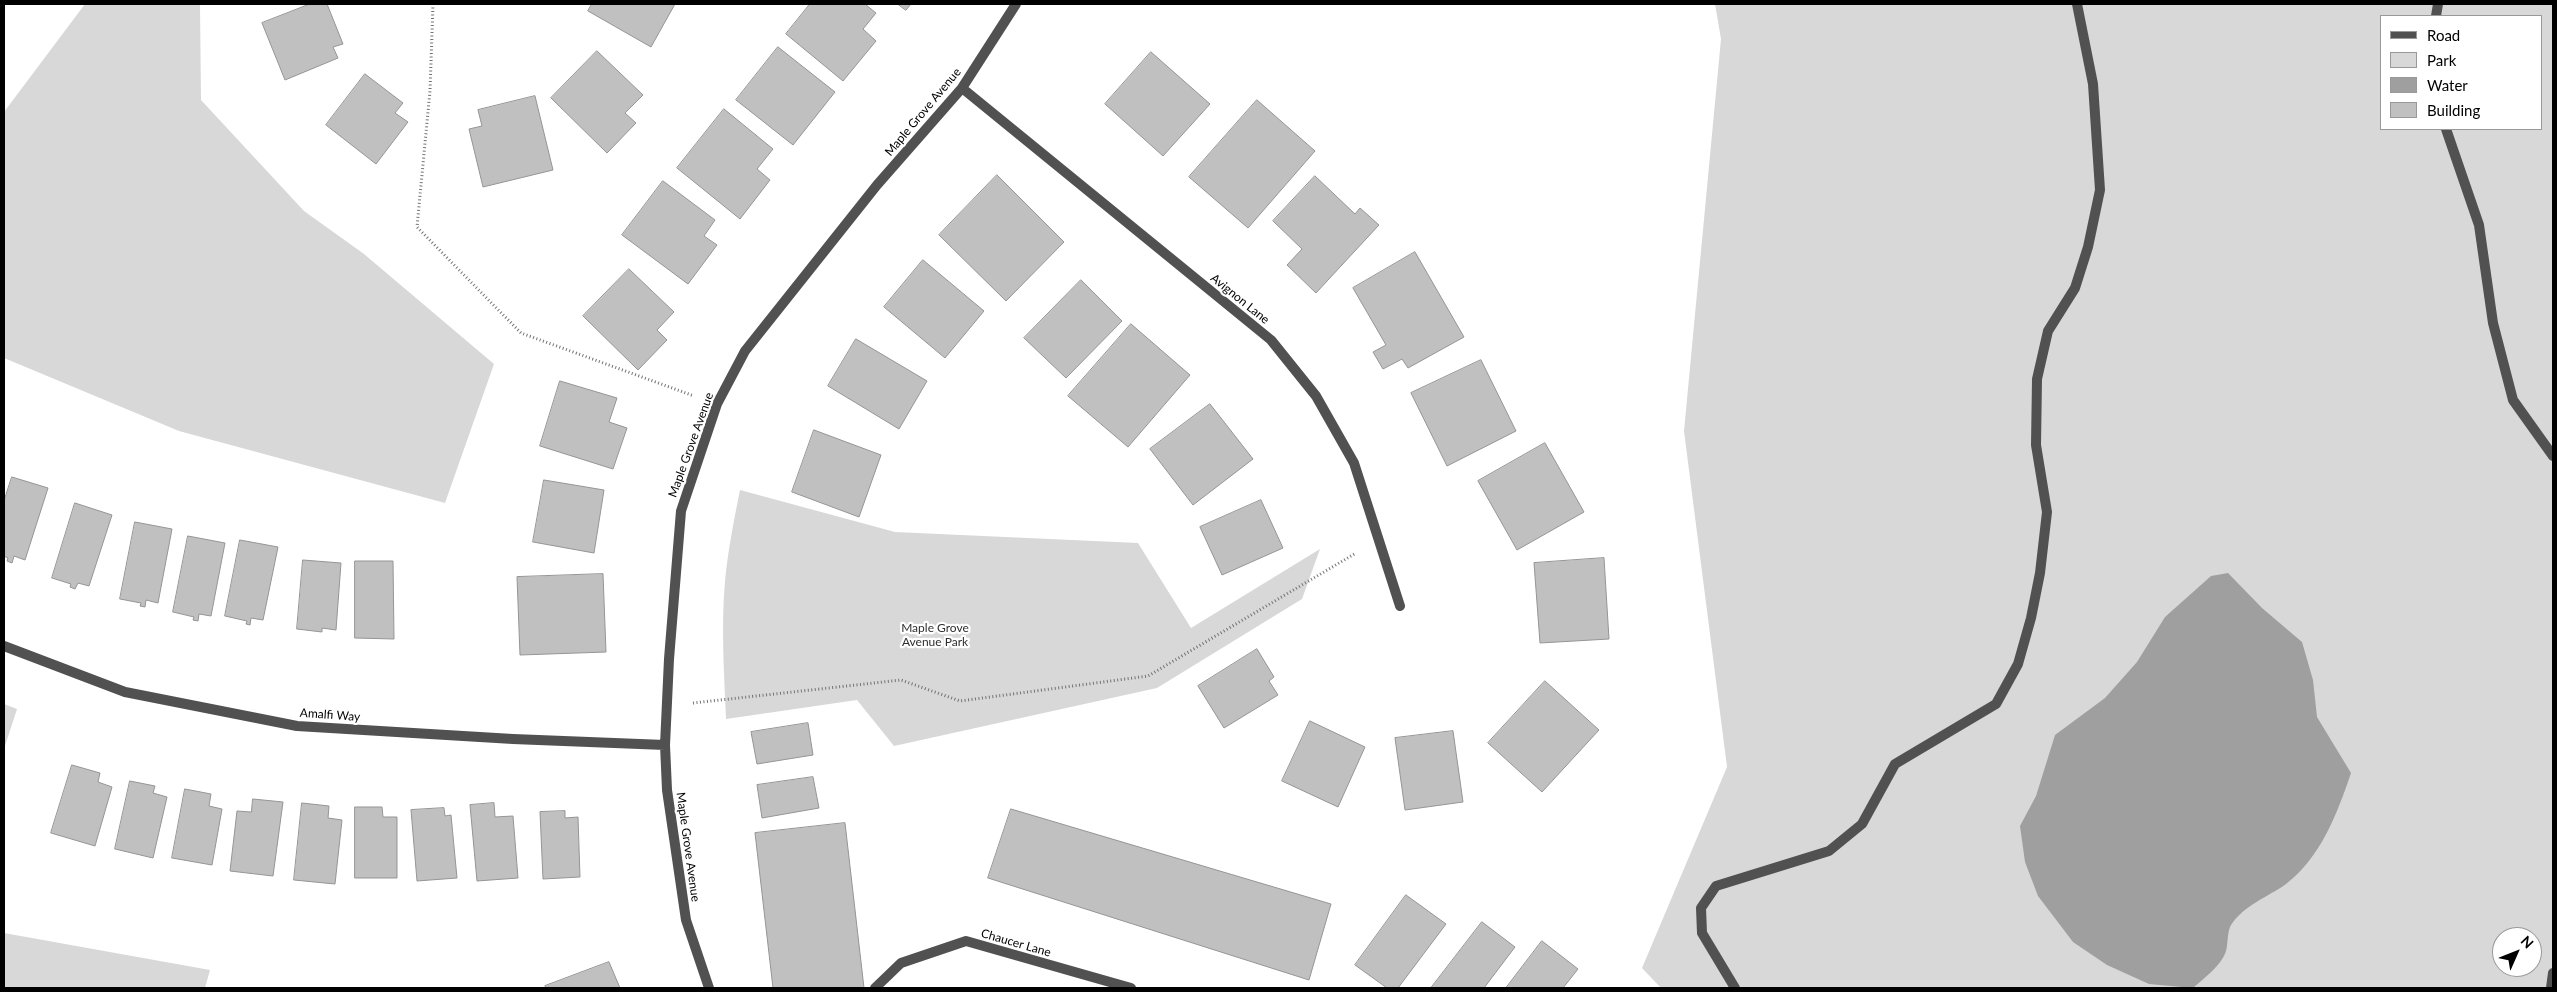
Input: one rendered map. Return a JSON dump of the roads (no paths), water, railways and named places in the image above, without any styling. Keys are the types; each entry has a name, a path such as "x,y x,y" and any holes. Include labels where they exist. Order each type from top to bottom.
{"street":[{"name":"Maple Grove Avenue","path":"709,988 686,920 667,790 665,745 681,511 717,404 745,351 877,185 962,88 1016,4"},
{"path":"1735,988 1702,933 1702,908 1716,886 1830,851 1862,824 1895,764 1996,704 2018,664 2031,618 2040,573 2047,512 2036,445 2037,379 2048,331 2074,288 2088,246 2100,190 2093,84 2077,4"},
{"name":"Avignon Lane","path":"962,88 1271,340 1316,396 1354,463 1400,606"},
{"path":"2446,130 2479,225 2493,323 2513,400 2553,456"},
{"name":"Amalfi Way","path":"4,646 125,692 297,726 504,739 665,745"},
{"name":"Chaucer Lane","path":"875,988 901,963 966,941 1131,988"},
{"path":"2551,988 2553,973"}],"water":[{"path":"2228,573 2262,608 2302,642 2313,680 2317,717 2351,773 2334,819 2309,861 2286,884 2249,907 2236,918 2228,934 2224,956 2207,976 2193,988 2149,984 2107,965 2073,942 2038,896 2025,862 2020,826 2036,796 2055,735 2105,698 2137,662 2165,617 2211,576"}],"park label":[{"name":"Maple Grove Avenue Park","path":"935,635"}]}
